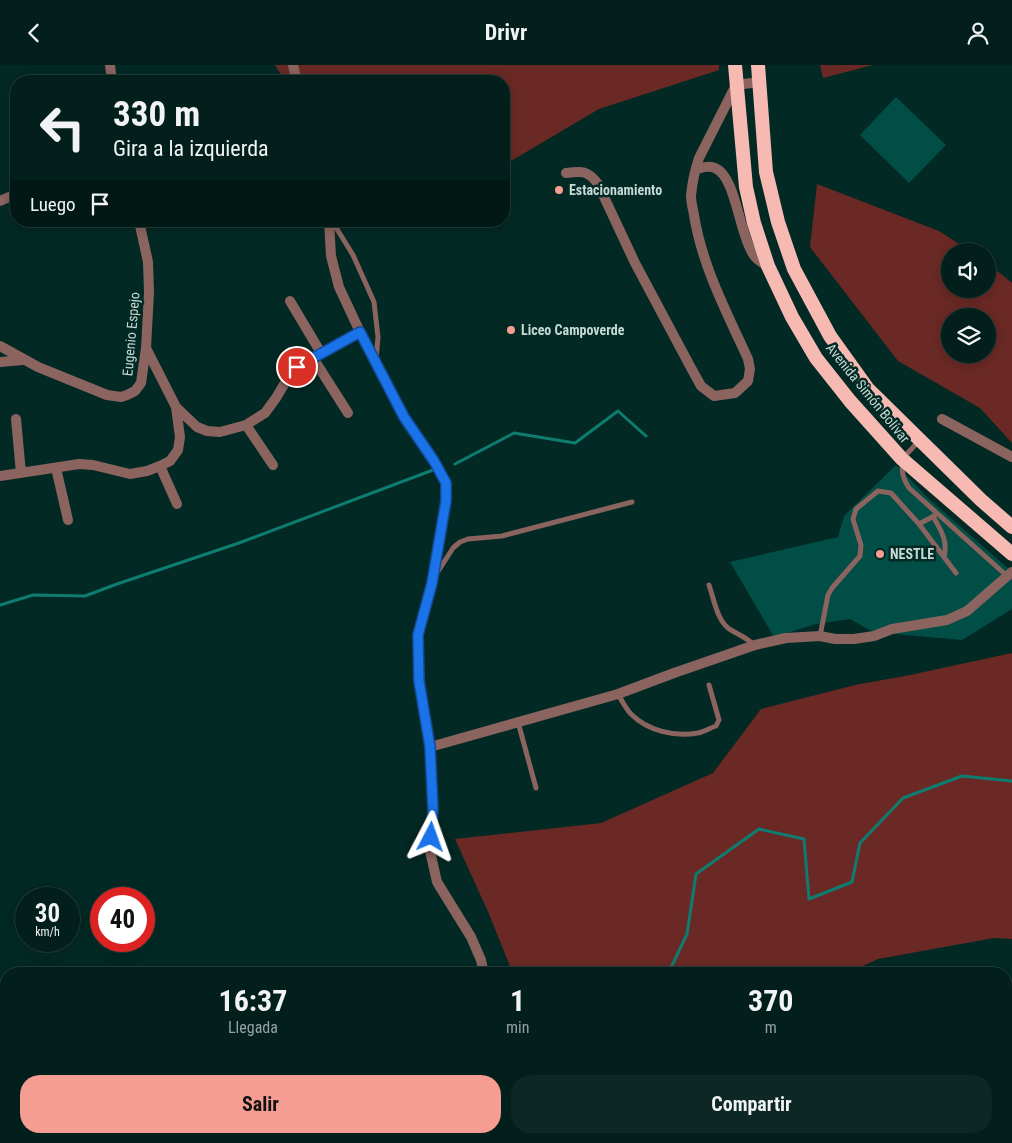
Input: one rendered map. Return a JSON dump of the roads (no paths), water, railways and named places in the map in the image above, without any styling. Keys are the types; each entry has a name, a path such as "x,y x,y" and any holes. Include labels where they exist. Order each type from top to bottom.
{"highway":[{"name":"Avenida Simón Bolívar","path":"735,65 746,187 754,223 768,267 792,317 816,357 850,401 902,459 1012,554"},
{"name":"Avenida Simón Bolívar","path":"758,65 766,172 778,222 794,269 830,337 868,389 981,500 1012,527"}],"street":[{"path":"566,173 578,171 585,173 592,176 598,184 635,263 701,386 714,396 735,393 748,381 750,369 748,359 703,255 691,198 696,169 707,141 736,85 759,82"},
{"path":"696,169 715,168 724,175 730,186 745,239 752,254 768,267"},
{"name":"Eugenio Espejo","path":"0,346 38,367 107,395 121,397 135,391 141,383 146,348 149,292 148,262 139,227"},
{"path":"331,227 331,256 339,287 404,417 434,461 446,483 446,501 432,583 418,635 419,681 430,747 433,810 430,851 437,882 471,937 482,960 483,967"},
{"path":"290,301 348,413"},
{"path":"176,407 197,427 206,431 220,432 246,425 265,413 297,367 360,332"},
{"path":"0,476 78,464 93,465 130,474 147,471 170,461 178,450 180,437 176,407 146,348"},
{"path":"0,362 23,359"},
{"path":"16,419 21,473"},
{"path":"942,419 1012,457"},
{"path":"246,425 273,465"},
{"path":"160,466 177,504"},
{"path":"56,468 68,520"},
{"path":"430,747 618,694 755,645 786,638 820,636 835,639 854,639 874,636 892,629 946,620 967,611 1010,575"}],"lane":[{"path":"335,227 353,255 374,302 378,337 376,363"},
{"path":"920,440 902,459 902,474 909,488 935,515 1010,575"},
{"path":"820,636 828,595 860,556 861,545 853,519 856,509 878,491 891,493 919,524 956,573"},
{"path":"432,583 453,548 460,542 468,539 502,536 632,501"},
{"path":"919,524 935,515"},
{"path":"935,515 946,541 944,557"},
{"path":"710,585 720,615 726,626 755,645"},
{"path":"618,694 630,714 649,727 662,732 679,734 698,733 716,726 718,720 709,685"},
{"path":"518,722 536,788"}],"waterway":[{"path":"455,464 514,433 575,443 618,411 646,436"},
{"path":"0,605 33,595 85,596 239,543 433,470"},
{"path":"671,967 687,934 696,874 759,829 804,839 809,899 852,882 860,843 903,798 962,776 1012,781"}],"place":[{"name":"Estacionamiento","path":"559,190"},
{"name":"Liceo Campoverde","path":"511,330"},
{"name":"NESTLE","path":"880,554"}]}
